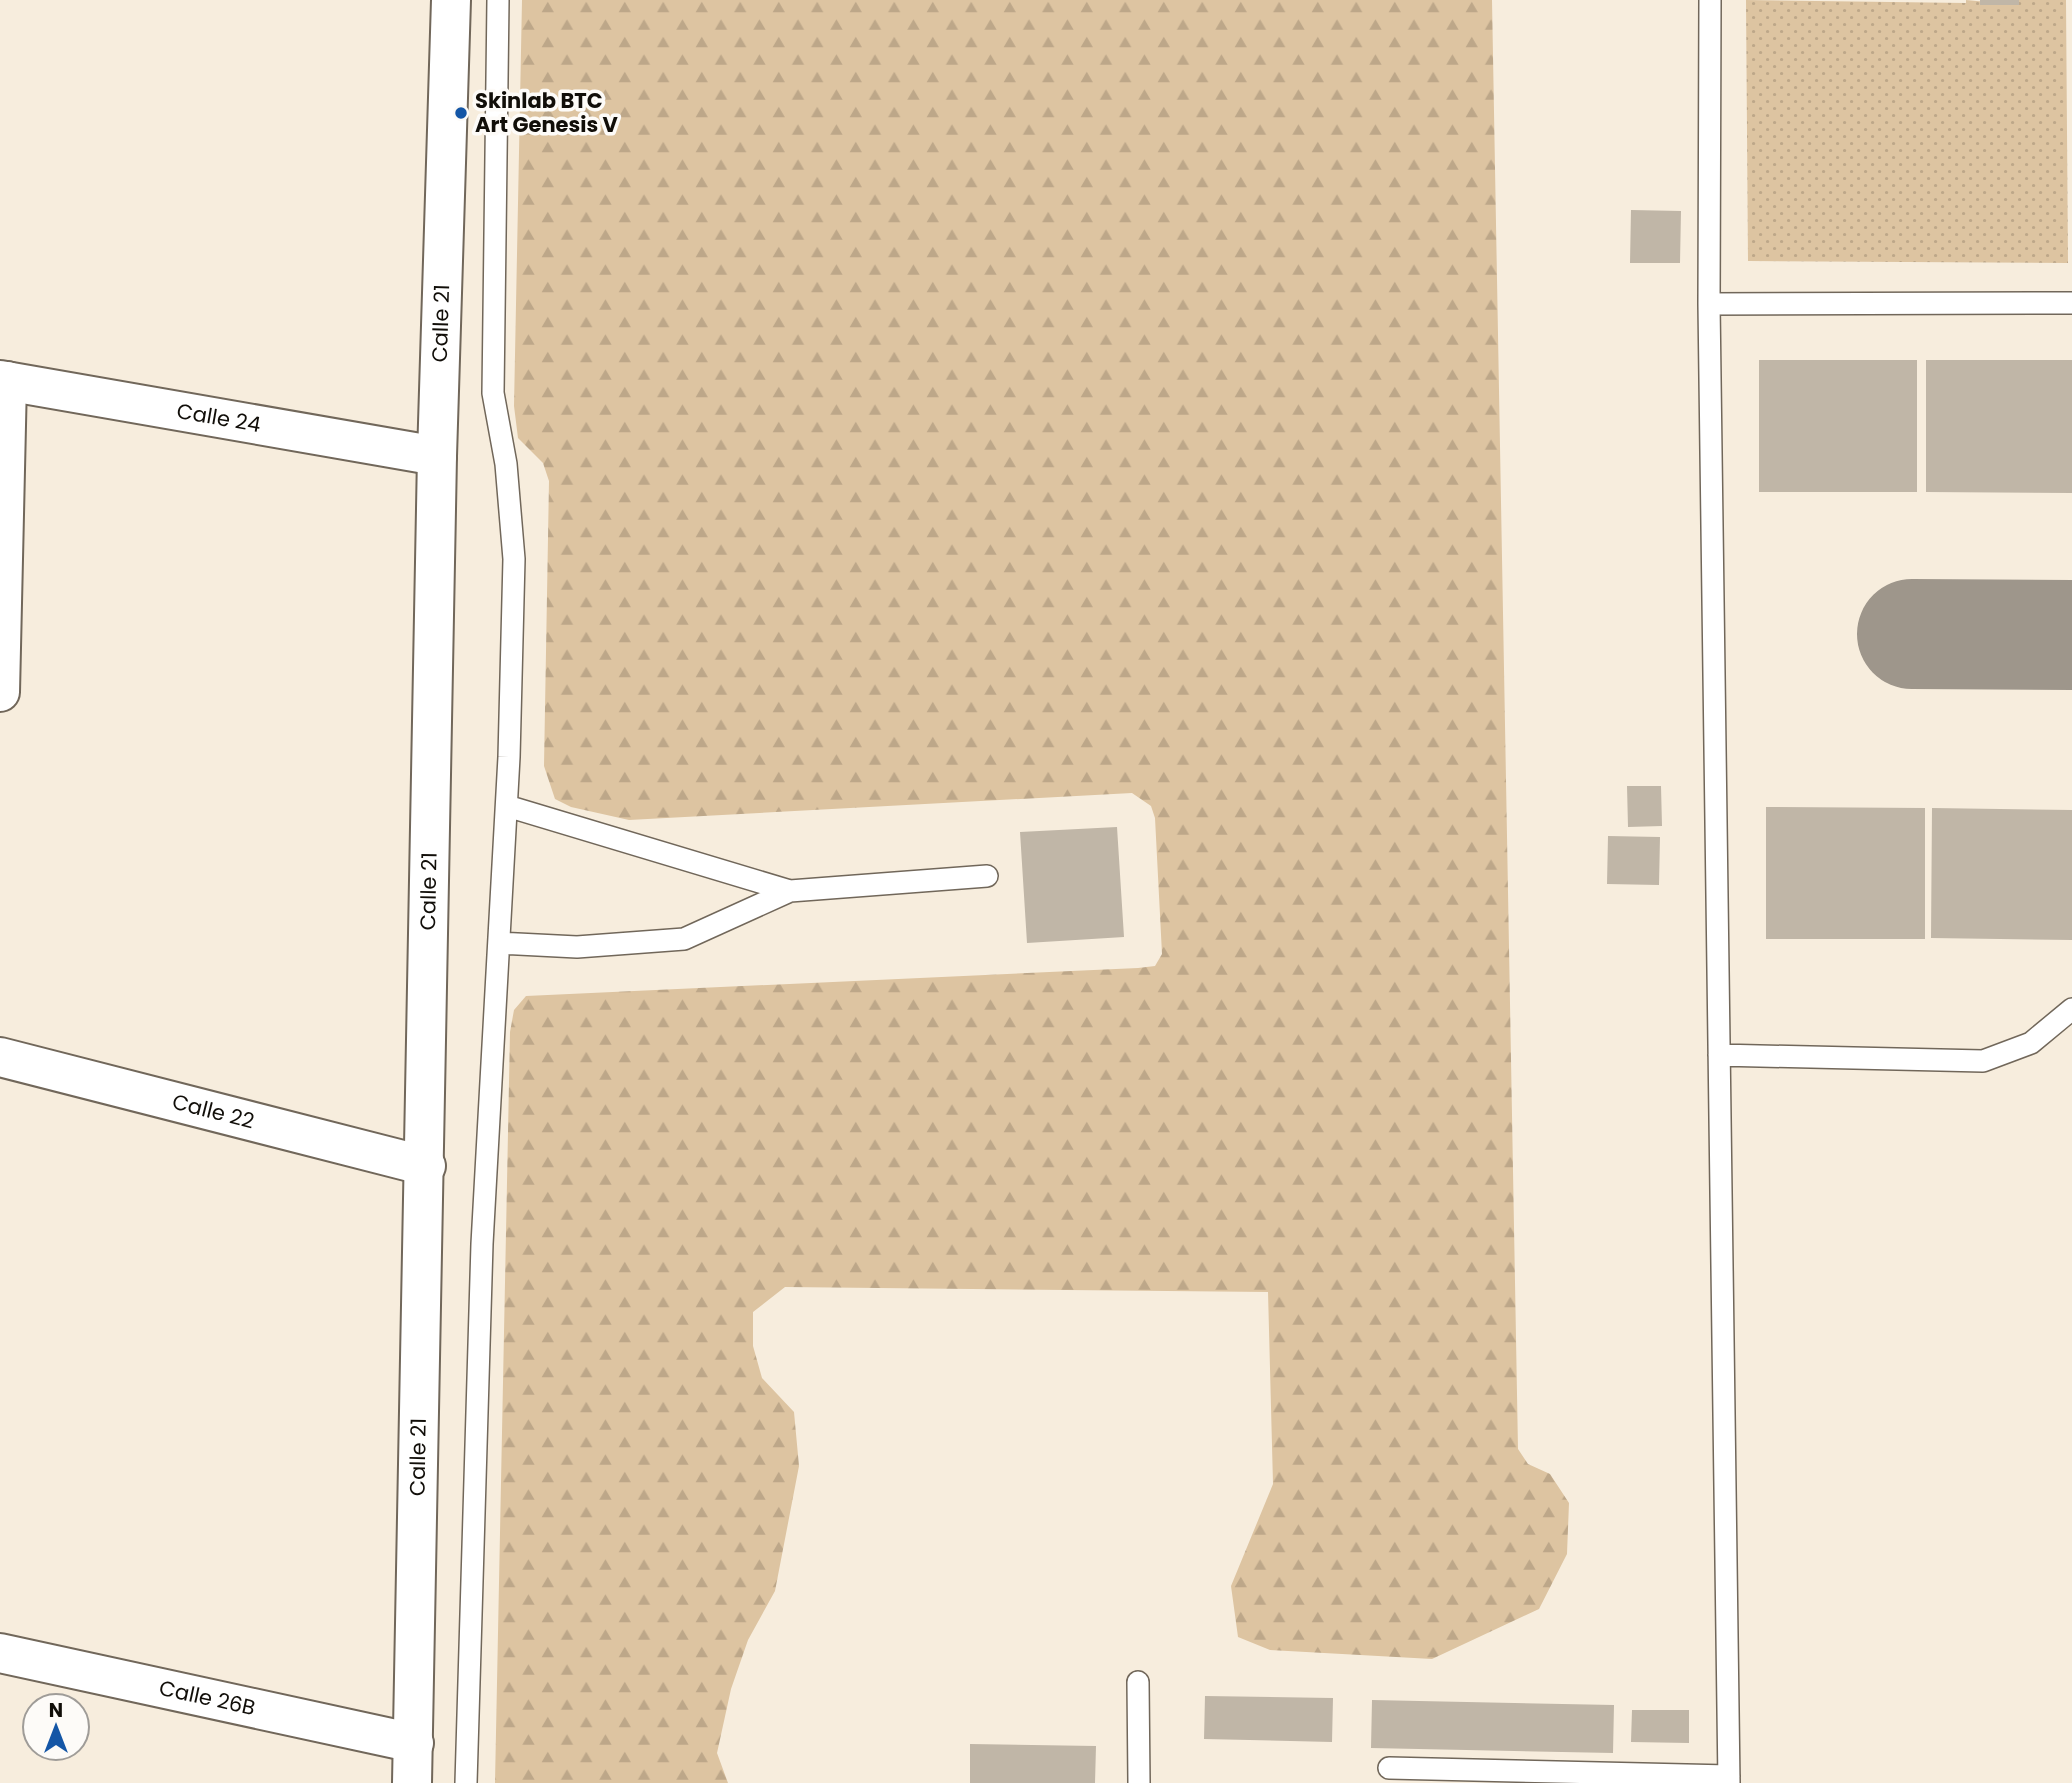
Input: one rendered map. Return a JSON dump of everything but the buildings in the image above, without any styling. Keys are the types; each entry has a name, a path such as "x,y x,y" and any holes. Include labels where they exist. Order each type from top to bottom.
{"street":[{"name":"Calle 21","path":"412,1783 426,1166 437,456 451,0"},
{"name":"Calle 24","path":"3,381 437,456"},
{"path":"0,692 3,381"},
{"name":"Calle 22","path":"0,1057 426,1166"},
{"name":"Calle 26B","path":"0,1653 414,1743"}],"lane":[{"path":"466,1783 481,1244 507,806 514,559 506,464 493,393 498,0"},
{"path":"1389,1768 1729,1779 1709,304 1710,0"},
{"path":"1709,304 2072,303"},
{"path":"507,806 790,891"},
{"path":"499,943 577,947 684,939 790,891 987,876"},
{"path":"1719,1055 1983,1061 2031,1043 2072,1009"},
{"path":"1138,1682 1139,1783"}],"green space":[{"path":"522,0 1492,0 1518,1449 1528,1464 1550,1474 1569,1503 1567,1554 1539,1609 1432,1659 1270,1650 1238,1637 1231,1586 1273,1484 1268,1292 785,1287 753,1312 753,1346 762,1378 794,1412 799,1466 775,1591 748,1640 731,1689 717,1753 728,1783 495,1783 510,1032 514,1010 526,996 1138,968 1155,966 1162,954 1155,818 1151,806 1132,793 629,820 571,807 555,799 544,766 549,481 543,463 518,438 514,406"},
{"path":"1746,0 1966,3 1966,0 2019,5 2019,0 2066,0 2068,263 1748,261"}],"taxiway":[{"path":"1912,634 2072,635"}],"place":[{"name":"Skinlab BTC Art Genesis V","path":"461,113"}]}
